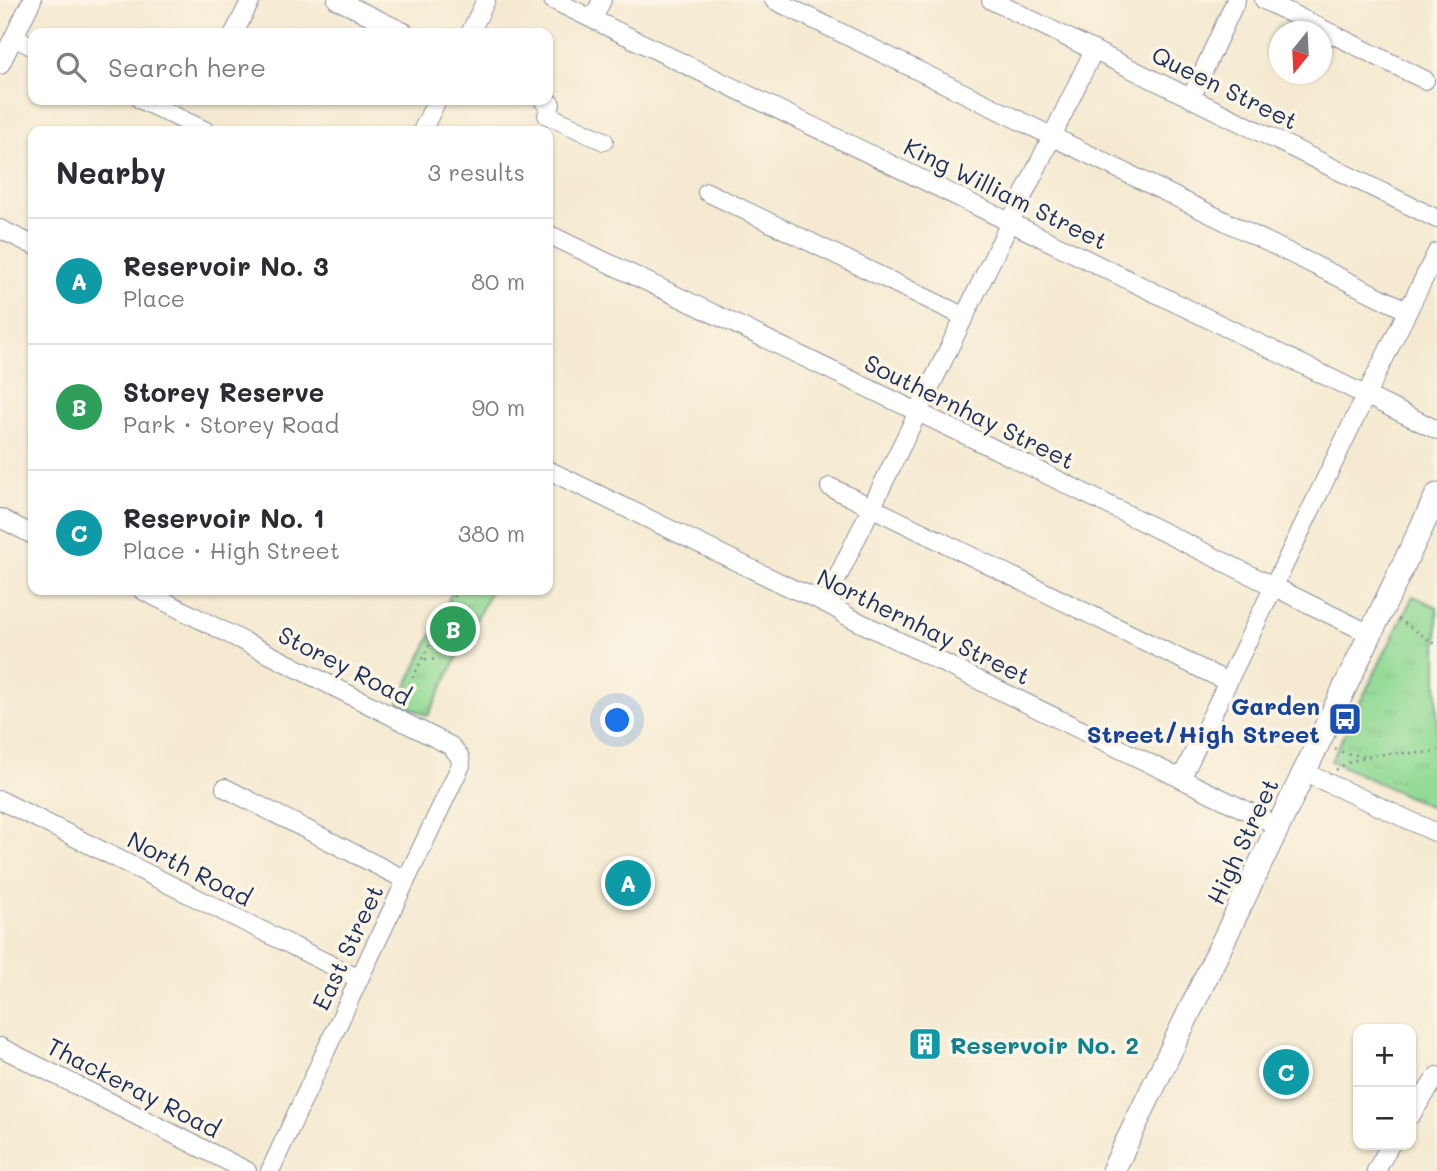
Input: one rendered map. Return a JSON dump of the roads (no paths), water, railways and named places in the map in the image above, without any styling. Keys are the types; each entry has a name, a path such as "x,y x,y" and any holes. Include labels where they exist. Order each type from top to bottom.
{"main road":[{"name":"High Street","path":"1113,1171 1278,826 1314,776 1370,634 1437,495"}],"street":[{"path":"0,65 32,0"},
{"path":"236,28 251,0"},
{"path":"337,0 396,28"},
{"path":"472,28 486,0"},
{"name":"King William Street","path":"553,0 1437,430"},
{"path":"593,19 602,0"},
{"path":"774,0 1408,311"},
{"name":"Queen Street","path":"991,0 1437,219"},
{"path":"1191,97 1236,0"},
{"path":"1264,0 1425,80"},
{"path":"14,37 28,44"},
{"path":"825,603 1094,50"},
{"path":"151,105 196,126"},
{"path":"425,126 436,105"},
{"path":"551,105 547,115 604,141"},
{"path":"707,192 965,317"},
{"path":"0,229 28,243"},
{"name":"Southernhay Street","path":"553,236 1003,453 1370,634"},
{"path":"1181,779 1437,252"},
{"name":"Northernhay Street","path":"553,472 1278,826"},
{"path":"830,487 1228,682"},
{"path":"0,518 28,532"},
{"name":"Storey Road","path":"152,595 451,746"},
{"name":"East Street","path":"270,1171 461,765 460,757 451,746"},
{"path":"1314,776 1437,833"},
{"path":"225,788 406,880"},
{"name":"North Road","path":"0,800 359,979"},
{"name":"Thackeray Road","path":"0,1046 247,1171"},
{"path":"1416,1108 1437,1076"},
{"path":"1376,1171 1387,1150"}],"place":[{"name":"Storey Reserve","path":"453,629"},
{"name":"Garden Street/High Street","path":"1345,719"},
{"name":"Reservoir No. 3","path":"628,883"},
{"name":"Reservoir No. 2","path":"925,1044"},
{"name":"Reservoir No. 1","path":"1286,1072"}]}
